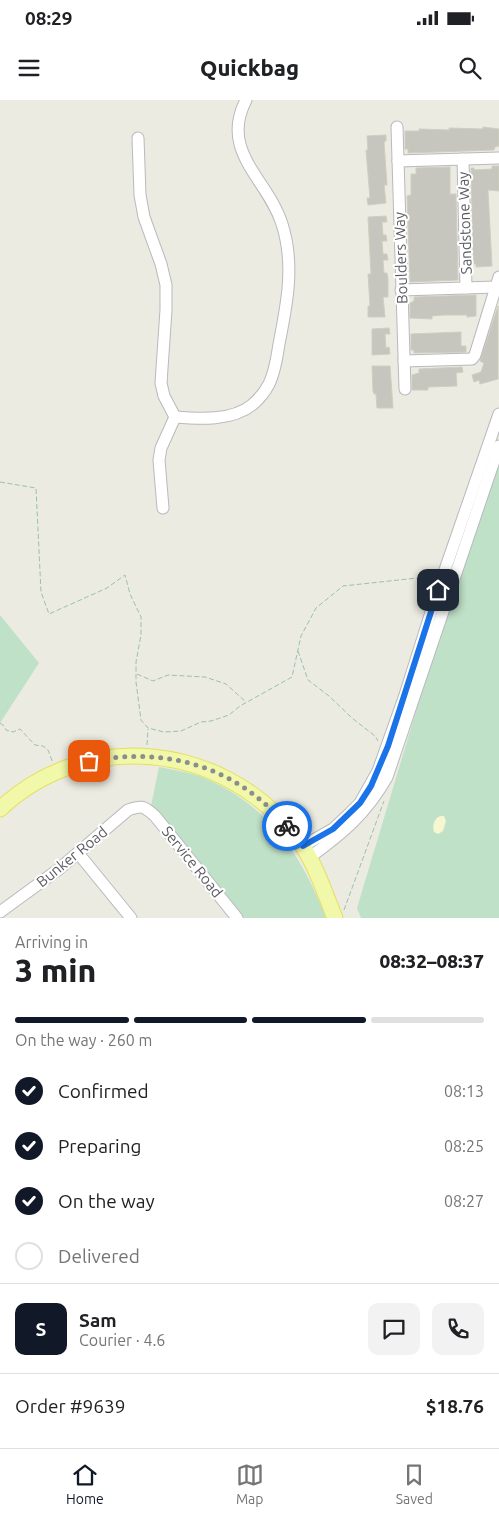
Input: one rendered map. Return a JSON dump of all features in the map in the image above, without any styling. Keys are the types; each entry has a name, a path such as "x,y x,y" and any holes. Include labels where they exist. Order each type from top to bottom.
{"main road":[{"path":"0,809 26,788 71,766 89,761 122,756 153,756 176,759 196,765 232,780 270,807 307,852 335,918"}],"street":[{"path":"175,417 197,419 238,413 251,406 264,394 274,371 290,268 283,224 275,205 241,152 237,127 246,100"},
{"name":"Boulders Way","path":"397,126 405,389"},
{"path":"138,138 140,194 144,217 161,264 166,285 161,383 164,396 175,417"},
{"path":"398,161 499,158"},
{"name":"Sandstone Way","path":"463,159 466,288"},
{"path":"401,290 466,288 498,282 475,355 470,360 404,361"},
{"path":"307,852 360,803 386,753 444,572 499,414"},
{"path":"163,508 159,460 161,448 175,417"},
{"path":"307,852 338,837 356,821 380,790 387,777 499,446"},
{"name":"Bunker Road","path":"0,912 59,869 128,810 140,807 145,808"},
{"name":"Service Road","path":"145,808 155,816 237,918"},
{"path":"78,853 131,918"}],"path":[{"path":"0,482 36,488 41,592 49,614 107,588 125,576 130,594 141,617 141,635 136,673 141,720 148,728 164,732 181,731 201,722 211,722 229,715 247,702 292,677 301,636 316,608 343,586 417,578 444,572"},
{"path":"298,650 308,680 375,736 386,753"},
{"path":"136,673 153,681 168,675 205,677 226,684 247,702"},
{"path":"0,723 6,730 13,732 20,729 35,745 43,746 48,750 54,766"},
{"path":"146,749 148,728"},
{"path":"341,918 385,799"}],"shaded area":[{"path":"499,462 499,918 361,918 357,908 450,598"},
{"path":"0,615 39,663 0,723"},
{"path":"159,767 204,778 227,789 247,802 280,834 294,853 306,873 326,918 242,918 151,806"}],"sand":[{"path":"440,816 444,816 446,821 443,831 438,834 434,832 433,825"}],"building":[{"path":"483,127 499,129 499,146 495,147 494,150 408,153 408,149 405,149 405,131 419,131 419,129 449,130 449,128 483,129"},
{"path":"386,135 386,141 384,142 387,185 384,185 386,203 368,205 367,198 370,198 366,150 368,150 367,136"},
{"path":"492,166 499,166 499,191 488,190 492,266 476,267 476,264 473,264 471,168 474,168 474,170 492,169"},
{"path":"450,167 450,194 456,194 458,280 410,282 407,196 411,195 411,174 416,174 416,168"},
{"path":"386,216 387,222 382,222 383,235 386,235 387,241 382,241 383,254 387,254 388,260 383,260 384,273 387,273 388,279 388,297 383,297 385,317 368,317 368,306 370,306 368,274 371,274 368,217"},
{"path":"476,295 476,316 445,315 432,316 432,319 410,318 410,303 414,301 414,297"},
{"path":"498,306 498,379 480,384 479,380 474,382 472,375 481,372 484,363 480,361"},
{"path":"389,328 390,334 385,334 386,348 389,347 390,354 372,355 372,329"},
{"path":"461,332 461,346 466,346 466,352 414,353 414,350 411,350 411,334"},
{"path":"372,366 390,366 393,408 377,408 376,394 373,391"},
{"path":"462,367 463,372 456,373 457,386 428,387 428,390 412,390 412,375 419,373 419,369"}],"way so far":[{"path":"89,761 122,756 153,756 176,759 196,765 239,784 270,807 287,826"}],"route":[{"path":"287,826 303,846 316,840 333,829 350,814 371,786 388,746 438,590"}]}
